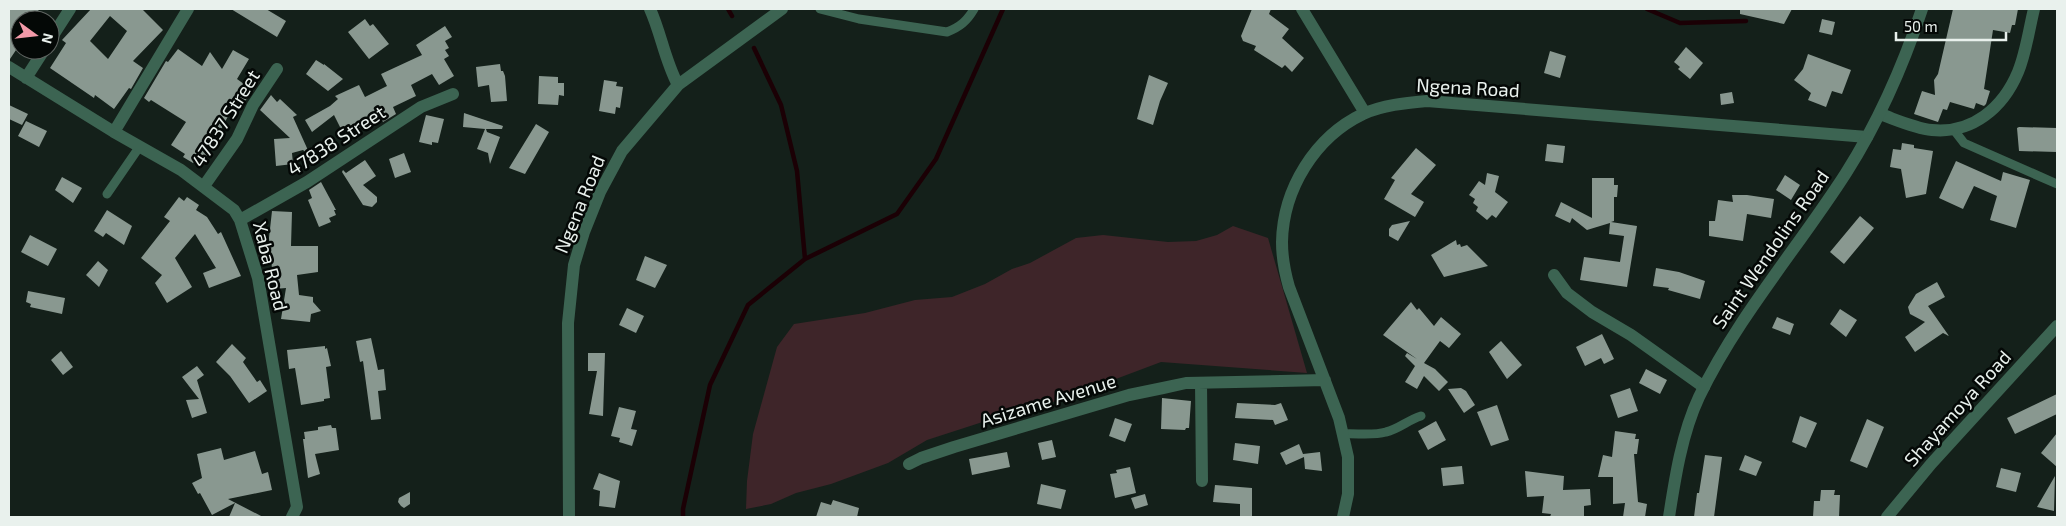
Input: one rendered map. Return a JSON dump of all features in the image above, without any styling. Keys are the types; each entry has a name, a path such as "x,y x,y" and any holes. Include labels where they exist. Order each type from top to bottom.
{"street":[{"path":"60,24 70,9"},
{"path":"114,132 188,9"},
{"path":"650,9 669,68 678,84"},
{"name":"Ngena Road","path":"569,517 568,323 574,265 584,232 600,192 616,158 678,84 782,9"},
{"path":"1302,9 1365,113"},
{"name":"Saint Wendolins Road","path":"1669,517 1674,479 1698,398 1725,348 1846,173 1867,137 1880,114 1906,56 1922,9"},
{"path":"1880,114 1932,130 1954,130 1976,124 1998,104 2012,84 2018,71 2034,9"},
{"path":"26,78 38,60"},
{"name":"Xaba Road","path":"9,67 114,132 181,170 234,210 240,220 258,278 295,512"},
{"name":"47837 Street","path":"204,186 237,139 253,105 277,69"},
{"name":"47838 Street","path":"240,220 307,182 421,107 453,94"},
{"name":"Ngena Road","path":"1343,517 1348,494 1348,457 1343,434 1339,418 1289,287 1284,267 1282,242 1288,201 1304,167 1323,142 1344,124 1365,113 1404,103 1426,101 1867,137"},
{"path":"1554,275 1567,293 1579,302 1704,387"},
{"name":"Shayamoya Road","path":"1887,517 1931,464 2057,326"},
{"name":"Asizame Avenue","path":"909,464 954,447 1129,395 1186,383 1325,380"},
{"path":"1202,383 1202,481"}],"lane":[{"path":"820,9 859,19 947,32 968,20 974,9"},
{"path":"1954,130 1964,143 2057,184"},
{"path":"107,194 140,146"},
{"path":"1343,434 1387,432 1421,416"}],"shaded area":[{"path":"1233,226 1268,238 1307,373 1161,362 1060,400 998,417 927,440 888,463 831,484 796,493 771,504 746,509 747,481 753,434 777,347 794,324 865,313 915,300 952,297 985,284 1012,269 1030,263 1076,238 1103,235 1168,242 1196,241 1217,235"}],"building":[{"path":"9,9 40,9 10,10 10,59"},
{"path":"91,9 142,9 163,30 133,61 143,68 131,89 129,88 114,109 95,95 94,98 50,68 55,60 60,60 60,52 66,43 62,40","holes":["110,16 127,31 108,59 90,41"]},
{"path":"231,9 266,9 286,21 277,37"},
{"path":"1252,9 1271,9 1269,14 1289,29 1282,38 1304,58 1292,72 1285,65 1282,68 1254,50 1256,46 1243,41 1241,36"},
{"path":"1740,9 1792,9 1784,24 1740,14"},
{"path":"1953,9 2018,9 2015,25 2012,25 2010,33 1993,30 1984,89 1990,91 1986,104 1984,106 1976,103 1974,109 1950,102 1947,110 1943,109 1938,122 1914,114 1922,91 1935,95 1934,80 1938,74"},
{"path":"365,19 370,26 373,24 389,44 369,59 348,32"},
{"path":"1822,19 1835,22 1832,35 1819,32"},
{"path":"445,26 452,37 445,41 449,48 445,50 449,56 444,59 454,76 439,85 432,74 411,85 416,96 393,107 396,114 383,122 381,118 344,135 334,115 312,132 305,120 330,106 338,99 335,96 359,85 365,97 387,86 381,74 422,55 416,45"},
{"path":"1686,47 1703,63 1690,79 1678,69 1680,67 1674,62"},
{"path":"178,49 202,66 210,52 222,69 233,50 249,59 237,79 248,87 246,90 251,93 239,109 234,105 202,165 195,161 193,163 183,157 185,154 171,145 186,122 151,100 149,102 144,98 166,61 168,62"},
{"path":"1550,51 1566,56 1560,78 1544,73"},
{"path":"1808,54 1851,70 1842,94 1832,91 1826,107 1808,100 1811,93 1794,80 1803,69"},
{"path":"316,60 343,79 328,91 306,74"},
{"path":"500,64 501,71 503,71 505,76 507,101 491,102 489,85 478,87 476,67"},
{"path":"1149,75 1168,83 1153,125 1137,119"},
{"path":"539,76 558,77 558,83 564,83 564,96 559,95 558,105 538,104"},
{"path":"604,80 617,82 616,86 623,87 620,108 616,107 615,114 599,111"},
{"path":"1732,92 1734,103 1721,105 1720,94"},
{"path":"271,95 277,102 280,99 297,115 293,117 311,157 303,150 292,153 293,164 276,166 274,139 290,138 260,110"},
{"path":"9,105 28,114 22,125 9,119"},
{"path":"464,113 503,126 502,129 486,129 487,132 500,137 490,164 488,153 477,149 485,129 463,127"},
{"path":"426,115 444,119 438,143 432,142 432,145 419,142"},
{"path":"26,121 47,131 39,147 18,136"},
{"path":"536,124 549,132 525,174 509,168"},
{"path":"2017,128 2057,128 2057,152 2019,151"},
{"path":"1902,143 1914,145 1914,148 1933,151 1926,194 1906,198 1901,169 1890,167 1893,149 1901,150"},
{"path":"1547,144 1565,146 1563,163 1545,161"},
{"path":"1416,148 1436,165 1411,194 1424,202 1415,217 1384,199 1395,180 1391,178"},
{"path":"404,153 411,172 395,178 389,159"},
{"path":"365,160 376,176 363,185 377,197 377,202 372,207 363,205 342,172 343,170 346,173"},
{"path":"1956,161 2001,181 2003,172 2030,180 2016,228 1990,220 1997,196 1974,186 1963,209 1939,198"},
{"path":"1487,173 1499,176 1495,192 1508,202 1496,218 1492,215 1487,220 1476,211 1478,207 1473,203 1475,199 1469,195 1479,181 1485,185"},
{"path":"1785,175 1800,185 1791,200 1776,190"},
{"path":"62,177 82,188 73,203 55,190"},
{"path":"1592,178 1614,178 1614,185 1618,185 1617,197 1614,197 1614,221 1611,222 1637,226 1627,287 1580,280 1584,257 1620,262 1624,236 1609,234 1610,223 1587,230 1572,218 1570,223 1555,216 1561,202 1592,218"},
{"path":"321,182 336,210 334,210 336,215 329,218 331,222 319,227 308,200 312,198 309,190"},
{"path":"1732,195 1774,199 1771,218 1747,214 1743,241 1709,236 1709,221 1715,221 1718,200 1733,202"},
{"path":"179,197 184,201 187,197 199,205 196,210 207,217 218,234 221,232 241,276 209,288 203,273 216,268 195,234 175,258 192,287 167,303 155,283 162,275 141,258 170,221 164,217"},
{"path":"107,210 132,226 124,245 106,233 103,237 94,231"},
{"path":"272,211 292,212 291,246 318,246 318,272 297,275 299,295 313,297 313,302 321,311 311,314 310,322 281,319 286,288 274,289 269,238"},
{"path":"1860,216 1874,228 1844,264 1830,252"},
{"path":"1410,221 1398,241 1389,236 1389,229 1392,225"},
{"path":"30,235 57,249 48,266 21,252"},
{"path":"1456,240 1457,245 1460,244 1461,247 1467,245 1488,266 1444,277 1431,255"},
{"path":"645,256 667,265 655,288 636,280"},
{"path":"98,261 108,270 99,287 86,275"},
{"path":"1656,268 1679,272 1705,281 1700,299 1668,290 1669,288 1653,286"},
{"path":"1937,282 1945,297 1928,306 1949,336 1943,333 1915,352 1905,337 1925,322 1910,314 1908,307 1916,294"},
{"path":"28,291 65,298 62,314 30,307 31,304 26,302"},
{"path":"1411,302 1417,310 1419,308 1434,326 1441,317 1461,334 1449,348 1440,341 1424,363 1435,369 1448,382 1439,391 1424,376 1417,389 1405,382 1415,366 1405,356 1407,353 1417,359 1383,335"},
{"path":"627,308 644,316 636,333 619,325"},
{"path":"1840,309 1857,320 1846,337 1830,324"},
{"path":"1777,317 1794,324 1790,335 1772,328"},
{"path":"1602,334 1614,359 1604,364 1601,358 1585,366 1576,347"},
{"path":"371,338 378,370 384,369 386,390 378,391 381,419 371,420 363,361 360,362 356,341"},
{"path":"1501,341 1522,365 1507,379 1489,352"},
{"path":"232,344 246,358 243,362 257,382 260,380 267,391 249,403 230,376 216,362"},
{"path":"325,346 331,366 326,367 330,398 324,399 324,401 301,405 295,368 289,369 287,350"},
{"path":"61,351 73,367 63,375 51,360"},
{"path":"588,353 605,353 603,416 589,414 597,371 588,371"},
{"path":"197,366 204,375 197,380 207,413 192,418 186,400 199,399 182,377"},
{"path":"1646,369 1667,380 1660,394 1639,383"},
{"path":"1461,388 1466,391 1475,405 1464,413 1448,389"},
{"path":"1630,388 1638,411 1618,418 1610,395"},
{"path":"2057,394 2057,414 2015,434 2007,418"},
{"path":"1162,398 1191,401 1189,428 1185,430 1161,429"},
{"path":"1237,403 1275,405 1281,403 1288,420 1275,425 1273,420 1235,418"},
{"path":"1497,405 1509,440 1491,446 1477,412"},
{"path":"619,407 636,411 631,429 637,430 632,446 619,442 620,438 611,436"},
{"path":"1800,416 1817,423 1806,448 1792,442"},
{"path":"1115,418 1132,424 1125,442 1109,436"},
{"path":"1867,419 1884,427 1867,468 1850,461"},
{"path":"1436,421 1446,440 1428,450 1418,431"},
{"path":"331,425 332,428 336,428 339,450 315,454 320,474 308,478 303,439 305,439 304,432 318,430 318,427"},
{"path":"1615,431 1636,434 1635,439 1639,439 1637,454 1634,454 1638,502 1647,504 1645,517 1623,517 1625,503 1613,504 1613,477 1598,477 1603,455 1612,457"},
{"path":"2057,433 2057,467 2041,453"},
{"path":"1052,440 1056,457 1042,460 1038,443"},
{"path":"1235,443 1260,446 1258,464 1233,460"},
{"path":"1299,444 1303,454 1320,452 1322,471 1305,469 1304,457 1286,465 1280,453"},
{"path":"221,448 224,460 255,451 262,474 268,472 272,490 228,499 263,517 229,517 235,503 212,515 200,493 198,494 192,483 202,478 197,454"},
{"path":"1007,452 1010,467 972,475 969,459"},
{"path":"1705,455 1722,457 1714,517 1694,517 1697,493 1699,493"},
{"path":"1745,455 1762,462 1756,476 1739,470"},
{"path":"1462,466 1464,484 1443,486 1441,468"},
{"path":"1130,467 1136,493 1115,498 1110,474 1117,473 1116,470"},
{"path":"2001,468 2021,473 2016,492 1996,487"},
{"path":"1525,471 1564,476 1563,490 1590,489 1591,505 1584,506 1584,517 1550,517 1551,514 1542,513 1544,496 1527,497"},
{"path":"599,473 620,481 615,508 599,506 600,491 593,489"},
{"path":"2055,476 2054,511 2037,507"},
{"path":"1041,484 1066,490 1061,509 1037,504"},
{"path":"1215,485 1252,488 1252,517 1240,517 1240,504 1213,502"},
{"path":"1821,490 1835,490 1834,495 1840,495 1839,517 1813,517 1814,501 1820,501"},
{"path":"410,492 410,504 404,508 398,502 399,498"},
{"path":"1145,494 1148,505 1135,509 1131,498"},
{"path":"833,500 859,508 857,517 816,517 821,502 831,505"}],"waterway":[{"path":"728,9 732,16"},
{"path":"683,517 683,509 710,385 748,305 805,259 897,214 936,159 1003,9"},
{"path":"1647,9 1680,23 1746,21"},
{"path":"754,48 781,105 797,171 805,259"}]}
